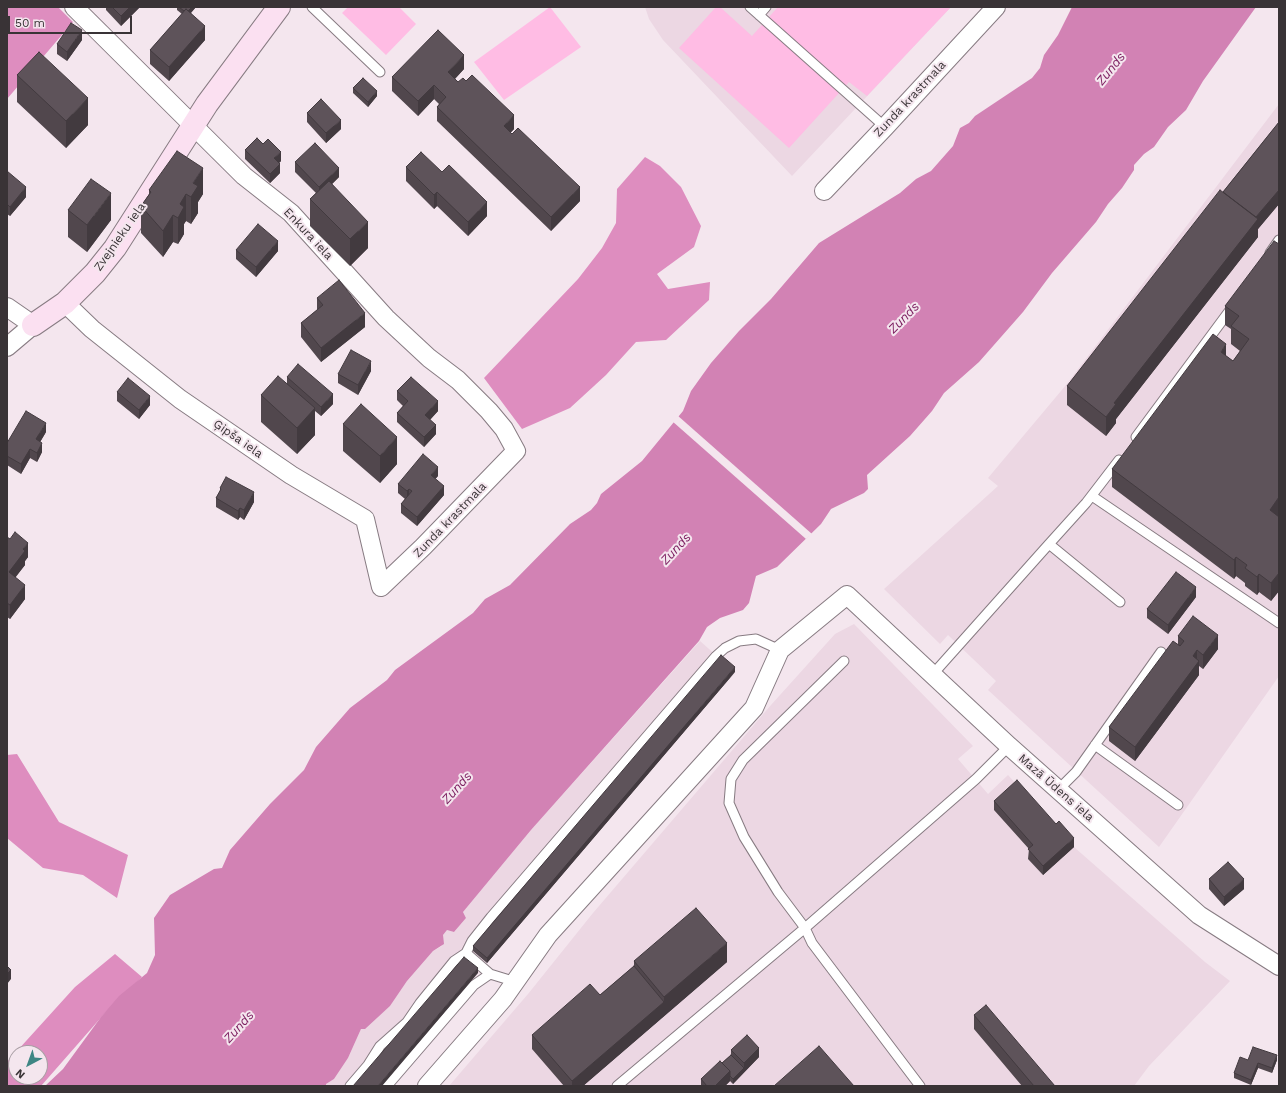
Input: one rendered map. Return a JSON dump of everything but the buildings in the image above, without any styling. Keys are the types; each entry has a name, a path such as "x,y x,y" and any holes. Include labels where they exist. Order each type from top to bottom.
{"street":[{"name":"Enkura iela","path":"74,7 193,127 244,176 291,213 386,318 429,358 458,380 489,411 504,429 516,451"},
{"name":"Zvejnieku iela","path":"7,347 33,324 65,303 95,273 115,248 207,104 279,7"},
{"name":"Zunda krastmala","path":"824,191 885,128 996,7"},
{"name":"Ģipša iela","path":"65,303 92,329 186,403 291,475 365,519 381,587"},
{"path":"7,307 33,324"},
{"name":"Zunda krastmala","path":"381,587 423,547 516,451"},
{"name":"Mazā Ūdens iela","path":"780,650 847,595 1009,746 1199,915 1279,966"},
{"path":"427,1086 503,999 548,935 754,708 780,650"}],"lane":[{"path":"312,7 380,72"},
{"path":"750,7 885,128"},
{"path":"759,15 766,7"},
{"path":"1266,258 1279,240"},
{"path":"933,674 1092,496 1241,295"},
{"path":"1092,496 1279,622"},
{"path":"1049,544 1120,602"},
{"path":"350,1086 368,1065 380,1046 407,1022 420,1003 454,961 466,953 472,941 496,911 716,656 725,648 739,641 756,639 780,650"},
{"path":"1058,790 1076,772 1161,652"},
{"path":"844,661 744,760 731,779 730,803 744,838 778,892 805,928 812,942 920,1086"},
{"path":"1095,745 1178,805"},
{"path":"618,1086 805,928 976,779 1009,746"},
{"path":"466,953 490,974 516,982"},
{"path":"387,1086 474,985 490,974"}],"shaded area":[{"path":"7,7 58,7 73,22 7,99"},
{"path":"348,7 399,7 416,24 386,55 342,13"},
{"path":"550,7 581,47 504,100 474,62"},
{"path":"645,7 951,7 792,176 663,40 649,19"},
{"path":"716,7 720,7 752,36 778,7 951,7 867,96 849,82 789,148 679,48"},
{"path":"1279,104 1279,676 1159,847 988,690 996,681 948,635 940,644 884,589 998,486 988,478 1066,385"},
{"path":"645,157 660,166 681,187 701,226 694,247 657,274 668,289 710,282 709,300 666,340 636,342 606,375 570,408 522,429 484,378 578,279 602,248 616,223 617,189"},
{"path":"854,624 973,746 958,759 988,794 1008,775 1074,847 1205,962 1230,981 1149,1066 1134,1086 449,1086 528,994 593,913 771,705 835,634"},
{"path":"700,641 735,672 382,1086 326,1086 326,1084 334,1079 348,1058 361,1029 390,1006 407,981 433,951 442,946 443,935 447,930 454,932 466,918 463,912 531,830"},
{"path":"17,754 59,822 128,855 117,898 83,875 43,868 7,838 7,755"},
{"path":"115,954 142,977 105,1013 48,1078 48,1045 22,1045 75,987"},
{"path":"8,1061 8,1085 42,1085 7,1086"}],"water":[{"name":"Zunds","path":"1072,7 1256,7 1203,81 1186,110 1168,127 1154,147 1144,154 1134,165 1134,170 1122,188 1108,204 1096,222 1052,273 1023,312 979,362 944,393 932,411 910,436 867,475 868,489 864,493 831,509 821,524 777,567 756,576 749,603 743,610 720,618 707,627 699,641 531,830 463,912 466,918 454,932 447,930 443,935 444,944 433,951 407,981 390,1006 365,1029 361,1029 348,1058 334,1079 326,1084 326,1086 45,1086 48,1085 48,1083 63,1069 101,1017 119,996 147,973 155,955 154,918 170,895 214,869 222,868 230,850 270,804 304,770 316,747 350,708 387,680 395,670 473,613 485,599 510,585 570,524 591,510 597,503 601,494 642,461 683,411 691,391 711,363 739,331 771,299 819,243 900,193 916,179 931,171 953,146 960,128 969,123 975,116 1032,78 1040,68 1044,55 1058,35"}],"pier":[{"path":"677,415 812,534 806,539 672,421"}]}
